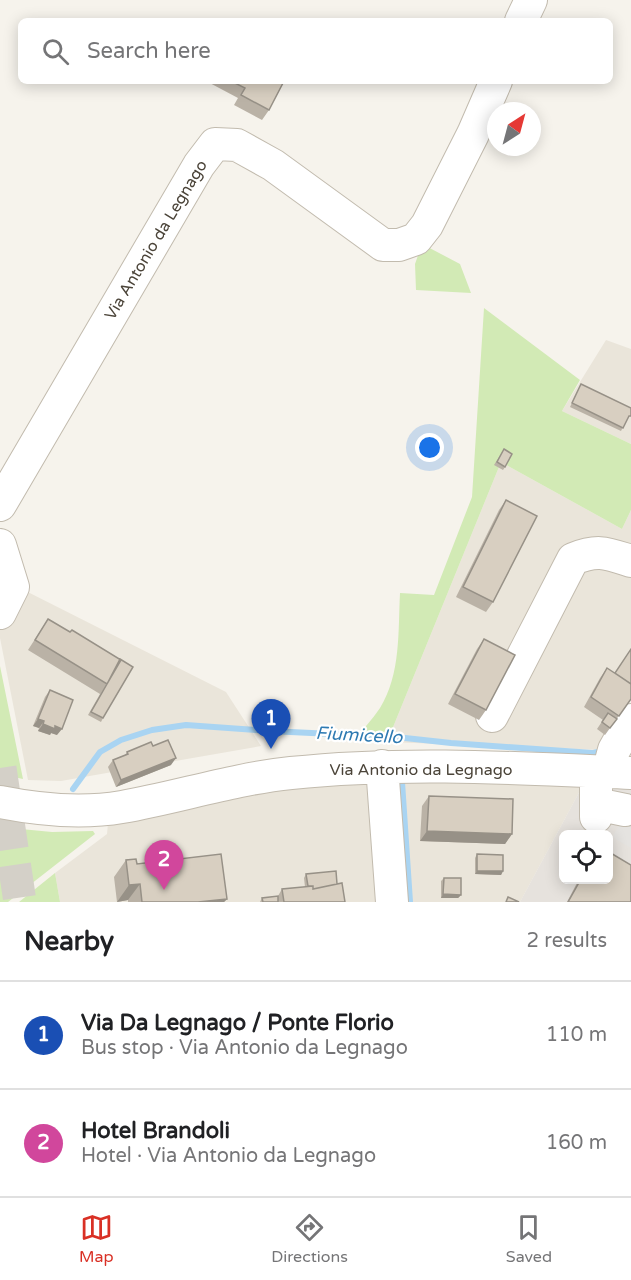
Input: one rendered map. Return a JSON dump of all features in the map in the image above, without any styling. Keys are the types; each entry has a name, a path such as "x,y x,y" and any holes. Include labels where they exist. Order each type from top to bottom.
{"street":[{"path":"522,18 531,0"},
{"name":"Via Antonio da Legnago","path":"0,505 199,165 215,144 237,145 273,165 383,245 399,245 416,238 436,209 495,84"},
{"path":"0,545 13,587 0,613"},
{"path":"492,716 573,559 591,552 611,554 631,561"},
{"path":"606,810 617,755"},
{"name":"Via Antonio da Legnago","path":"0,802 70,811 121,807 245,779 289,773 382,766 617,755"},
{"path":"382,766 392,902"}],"shaded area":[{"path":"606,340 631,349 631,444 562,411"},
{"path":"501,462 622,529 631,510 631,697 605,750 387,742"},
{"path":"0,578 226,692 261,746 61,781 28,780 0,638"},
{"path":"373,778 582,787 520,902 60,902 55,873 107,834 109,813 140,805"},
{"path":"582,787 631,788 631,902 520,902"},
{"path":"631,805 631,848 613,838"}],"green space":[{"path":"422,244 460,264 471,293 416,290 415,264"},
{"path":"484,308 580,380 562,411 631,444 631,510 622,529 501,462 387,742 353,741 380,708 392,681 397,652 400,593 434,595 472,497"},
{"path":"0,666 23,779 0,774"},
{"path":"0,827 52,832 93,831 95,834 8,902 0,902"},
{"path":"55,873 60,902 19,902"}],"building":[{"path":"237,84 282,84 269,110 241,95 245,88"},
{"path":"581,384 631,408 631,416 623,428 572,403"},
{"path":"504,449 512,454 505,467 497,462"},
{"path":"506,500 537,516 493,602 463,587"},
{"path":"48,619 70,632 72,630 121,660 107,684 35,640"},
{"path":"484,639 515,655 486,710 455,694"},
{"path":"631,649 631,684 615,673"},
{"path":"120,659 133,667 103,718 91,712"},
{"path":"607,668 631,684 631,699 619,716 591,697"},
{"path":"50,690 73,700 62,729 43,724 44,721 38,719"},
{"path":"608,713 617,719 610,728 602,722"},
{"path":"168,740 176,758 121,780 113,760 151,742 153,746"},
{"path":"429,796 513,799 512,834 427,831"},
{"path":"221,854 227,899 198,902 142,902 140,884 129,885 126,860 136,859 137,864"},
{"path":"477,854 503,855 503,871 477,871"},
{"path":"613,854 631,865 631,902 568,902 578,884 613,884"},
{"path":"336,871 337,884 313,889 313,886 308,886 306,874"},
{"path":"444,878 461,878 461,895 443,894"},
{"path":"342,883 345,902 284,902 282,889 313,886 313,889"},
{"path":"278,896 278,902 263,902 262,898"},
{"path":"508,897 519,902 506,902"}],"waterway":[{"name":"Fiumicello","path":"73,789 100,752 121,740 152,730 186,725 396,737 593,753 602,751"},
{"path":"402,782 410,902"}],"tunnel":[{"path":"0,768 20,902"}],"place":[{"name":"Via Da Legnago / Ponte Florio","path":"271,749"},
{"name":"Hotel Brandoli","path":"164,890"}]}
